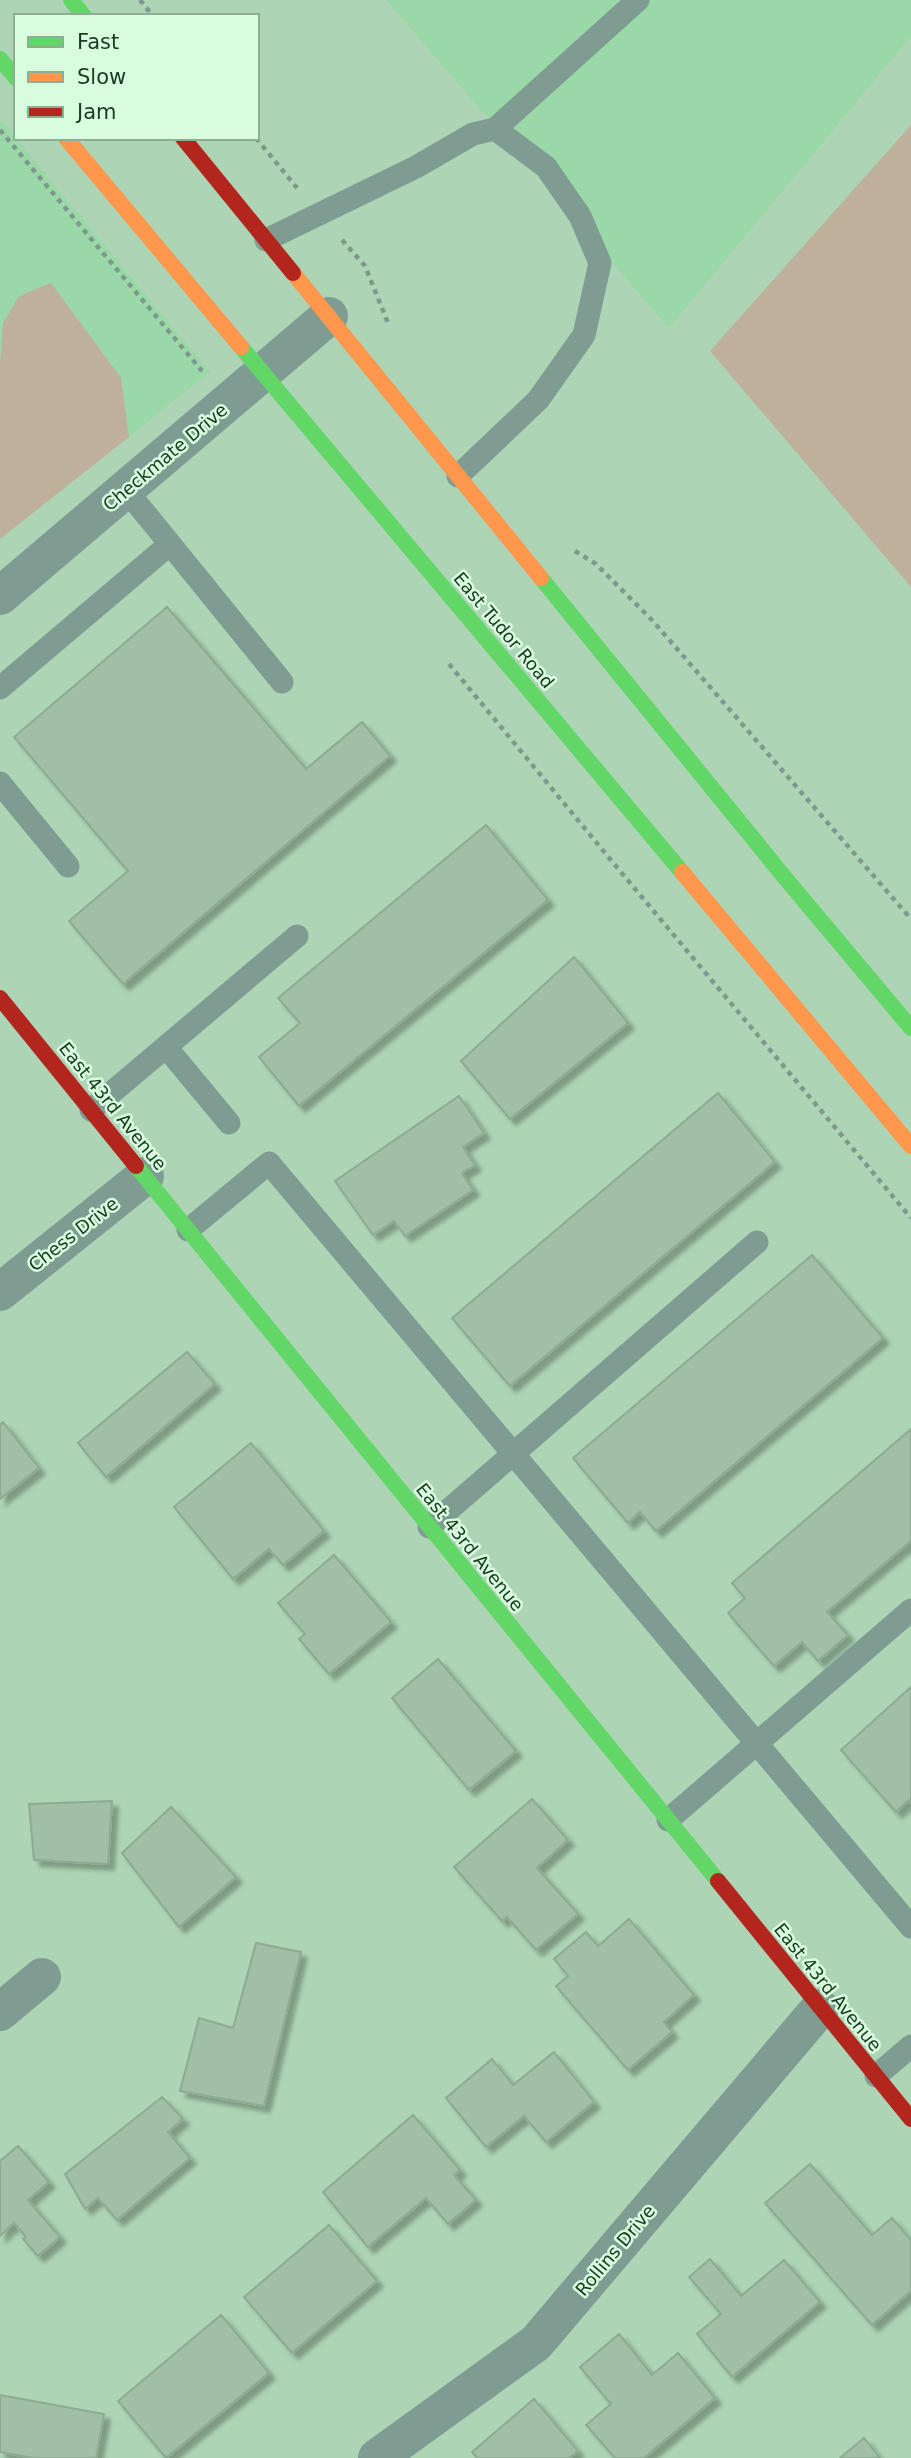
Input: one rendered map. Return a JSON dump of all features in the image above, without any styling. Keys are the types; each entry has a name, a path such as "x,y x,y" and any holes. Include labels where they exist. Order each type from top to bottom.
{"main road":[{"path":"71,0 82,14"},
{"path":"0,59 14,76"},
{"name":"East Tudor Road","path":"68,140 911,1146"},
{"path":"185,140 795,890 911,1028"},
{"name":"East 43rd Avenue","path":"0,998 911,2119"}],"street":[{"name":"Checkmate Drive","path":"0,596 329,316"},
{"name":"Chess Drive","path":"0,1292 145,1177"},
{"path":"0,2012 42,1977"},
{"name":"Rollins Drive","path":"377,2458 536,2343 820,2008"}],"lane":[{"path":"266,240 416,167 473,134 495,129 638,0"},
{"path":"458,476 538,400 584,335 600,263 580,216 546,167 495,129"},
{"path":"126,489 282,682"},
{"path":"0,688 170,544"},
{"path":"0,783 68,866"},
{"path":"91,1110 297,936"},
{"path":"166,1047 229,1123"},
{"path":"188,1230 269,1163 911,1927"},
{"path":"429,1527 757,1242"},
{"path":"668,1820 911,1609"},
{"path":"876,2076 911,2046"}],"path":[{"path":"140,0 151,14"},
{"path":"0,130 229,402"},
{"path":"258,140 365,266 392,332"},
{"path":"574,551 596,564 652,620 911,919"},
{"path":"446,659 911,1218"}],"shaded area":[{"path":"386,0 911,0 911,36 669,328"},
{"path":"0,119 14,136 14,140 17,140 210,372 0,539"},
{"path":"911,125 911,587 710,351"},
{"path":"51,283 121,378 129,437 0,539 0,363 3,323 19,296"}],"building":[{"path":"167,607 306,769 362,722 390,756 123,984 69,921 128,871 14,737"},
{"path":"486,825 548,900 299,1106 259,1057 300,1023 278,998"},
{"path":"574,957 628,1023 510,1119 461,1061"},
{"path":"718,1093 775,1162 510,1386 452,1318"},
{"path":"459,1096 484,1133 463,1147 475,1165 462,1173 473,1190 405,1236 394,1221 373,1235 335,1181"},
{"path":"812,1255 883,1338 656,1531 640,1512 628,1523 573,1458"},
{"path":"187,1352 215,1384 106,1477 78,1443"},
{"path":"3,1422 39,1468 0,1499 0,1425"},
{"path":"911,1429 911,1541 827,1612 848,1635 818,1661 802,1642 774,1666 728,1613 745,1598 732,1583"},
{"path":"251,1443 324,1531 283,1565 269,1549 233,1579 174,1507"},
{"path":"334,1555 391,1622 329,1674 299,1639 305,1634 278,1603"},
{"path":"438,1659 516,1751 469,1790 392,1698"},
{"path":"911,1687 911,1803 909,1800 896,1812 841,1750"},
{"path":"532,1799 568,1840 537,1868 578,1914 536,1950 507,1917 502,1921 454,1867"},
{"path":"112,1801 108,1864 34,1860 29,1804"},
{"path":"171,1807 236,1877 179,1927 122,1853"},
{"path":"629,1919 694,1995 664,2022 672,2032 628,2070 556,1986 568,1976 554,1959 586,1932 598,1946"},
{"path":"256,1943 301,1952 264,2106 180,2091 199,2018 233,2028"},
{"path":"554,2052 594,2102 546,2142 524,2116 486,2147 446,2098 492,2059 513,2085"},
{"path":"162,2097 183,2119 168,2132 190,2158 117,2220 98,2198 85,2209 65,2174"},
{"path":"413,2115 460,2170 454,2175 476,2200 448,2224 426,2198 368,2247 323,2192"},
{"path":"18,2146 49,2182 28,2200 60,2237 38,2256 23,2239 26,2237 14,2223 0,2236 0,2161"},
{"path":"810,2164 872,2235 892,2218 911,2240 911,2291 872,2325 765,2203"},
{"path":"329,2225 377,2281 292,2353 244,2297"},
{"path":"710,2259 741,2296 784,2260 820,2302 732,2377 697,2334 721,2314 689,2277"},
{"path":"221,2315 269,2373 166,2458 118,2401"},
{"path":"619,2334 652,2375 678,2353 715,2398 644,2458 615,2458 586,2425 611,2404 580,2367"},
{"path":"0,2395 104,2414 96,2458 33,2458 0,2452"},
{"path":"534,2399 578,2451 569,2458 477,2458 472,2452"},
{"path":"864,2438 880,2458 840,2458"}],"traffic: fast":[{"path":"71,0 82,14"},
{"path":"0,59 14,76"},
{"path":"241,347 682,872"},
{"path":"541,578 911,1028"},
{"path":"136,1166 718,1881"}],"traffic: slow":[{"path":"68,140 241,347"},
{"path":"293,273 541,578"},
{"path":"682,872 911,1146"}],"traffic: jam":[{"path":"185,140 293,273"},
{"path":"0,998 136,1166"},
{"path":"718,1881 911,2119"}]}
